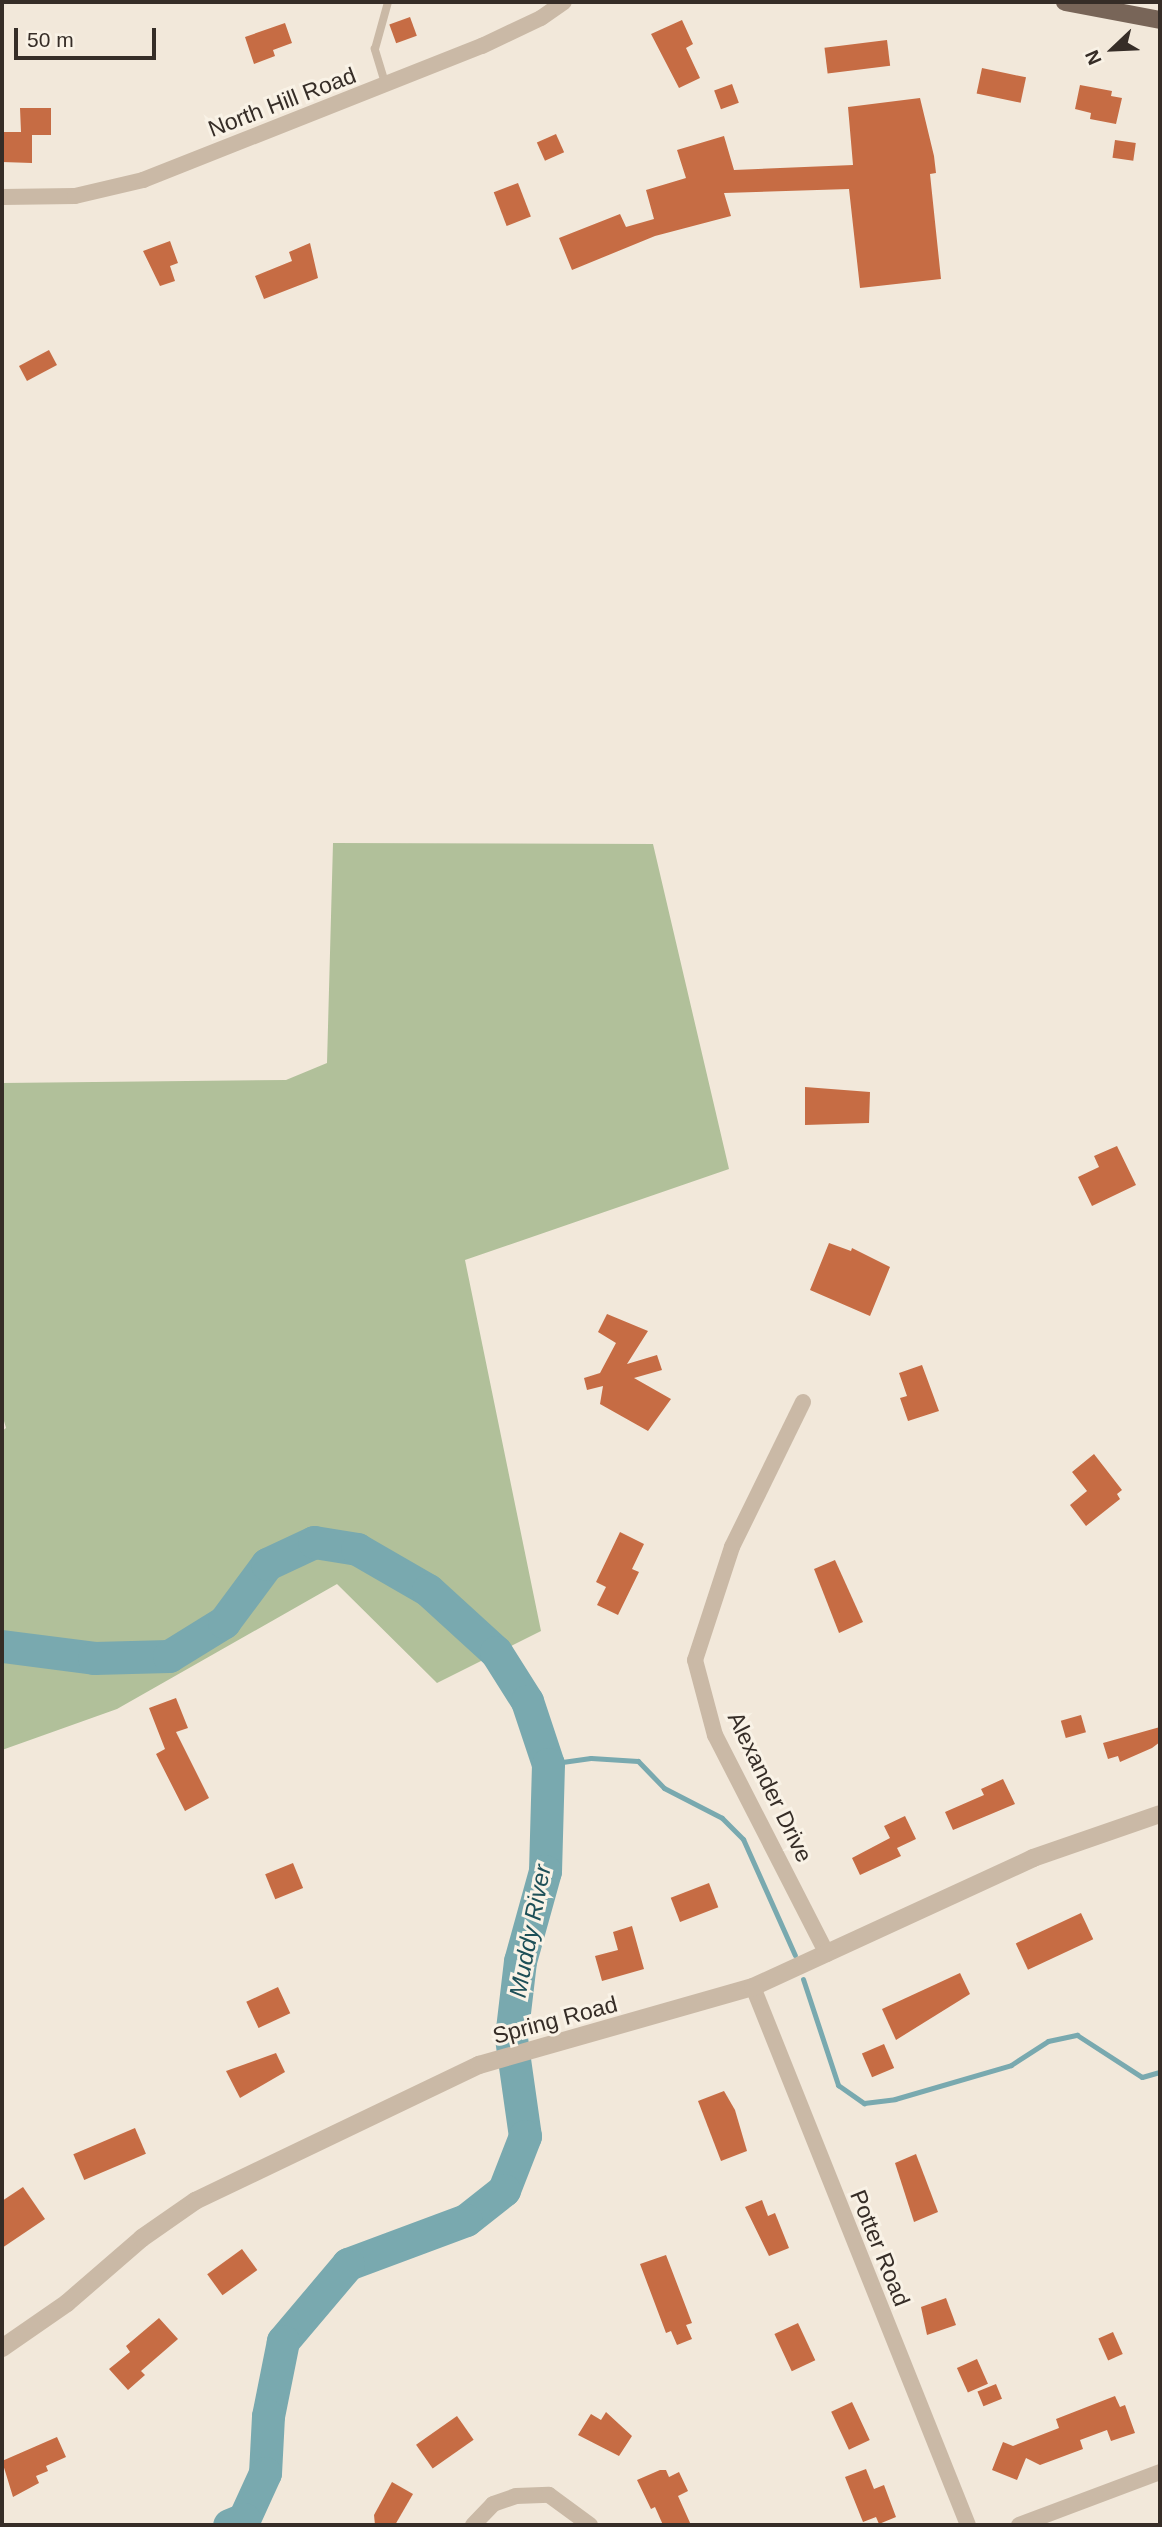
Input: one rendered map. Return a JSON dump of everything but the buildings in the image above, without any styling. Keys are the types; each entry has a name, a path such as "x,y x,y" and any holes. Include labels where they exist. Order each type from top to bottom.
{"main road":[{"path":"1065,2 1160,20"}],"street":[{"name":"North Hill Road","path":"2,197 75,196 120,187 386,86 541,18 564,2"},
{"name":"Alexander Drive","path":"803,1402 732,1546 695,1660 715,1735 827,1954"},
{"name":"Spring Road","path":"2,2348 67,2303 142,2238 195,2200 496,2060 753,1987 1033,1858 1160,1815"},
{"name":"Potter Road","path":"753,1987 968,2525"},
{"path":"1019,2525 1160,2472"},
{"path":"473,2525 493,2504 516,2496 550,2495 590,2525"}],"lane":[{"path":"386,86 375,49 388,2"}],"green space":[{"path":"333,843 653,844 729,1169 465,1260 541,1631 437,1683 337,1584 117,1709 2,1750 2,1431 6,1428 2,1414 2,1083 286,1080 327,1063"}],"waterway":[{"name":"Muddy River","path":"2,1646 94,1658 169,1656 224,1622 267,1564 314,1542 357,1549 428,1590 496,1652 527,1701 548,1764 545,1871 520,1961 511,2038 525,2136 504,2190 466,2220 348,2264 283,2341 268,2416 265,2473 244,2519 229,2525"},
{"path":"548,1764 591,1758 638,1761 664,1788 722,1818 743,1839 795,1955"},
{"path":"803,1979 838,2085 864,2103 895,2099 1011,2065 1048,2041 1077,2035 1142,2077 1160,2072"}]}
